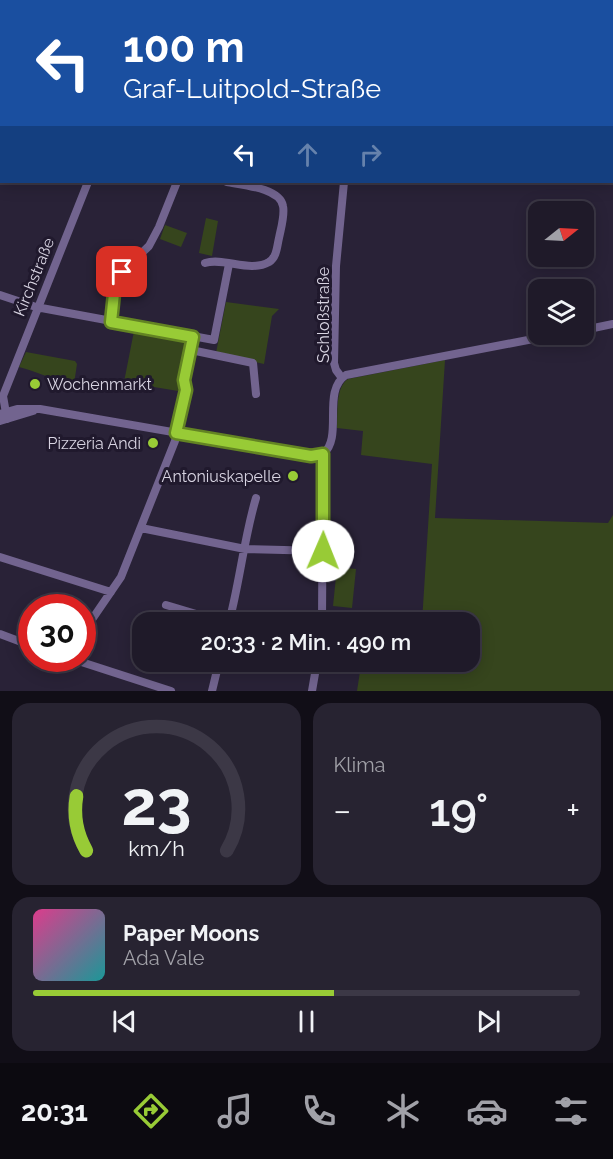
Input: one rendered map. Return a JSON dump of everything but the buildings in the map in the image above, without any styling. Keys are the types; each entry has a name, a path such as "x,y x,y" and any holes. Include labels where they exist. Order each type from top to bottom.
{"street":[{"name":"Kirchstraße","path":"3,416 3,396 36,307 88,183"},
{"path":"111,322 115,284 122,272 149,246 177,183"},
{"path":"205,263 211,261 261,265 272,260 276,254 284,206 279,196 272,192 232,183"},
{"name":"Schloßstraße","path":"322,612 323,454 330,444 335,391 342,378 334,363 336,266 344,183"},
{"path":"0,296 36,307 214,340 229,264"},
{"path":"594,328 613,324"},
{"path":"96,614 121,577 176,433 186,390 184,380 193,337"},
{"path":"342,378 366,370 528,340"},
{"path":"191,350 253,363 256,394"},
{"path":"3,416 26,408 40,409 311,456 323,454"},
{"path":"231,612 256,498"},
{"path":"141,528 246,549 323,551"},
{"path":"0,557 111,592"},
{"path":"166,605 189,612"},
{"path":"0,635 18,641"},
{"path":"96,667 171,691"},
{"path":"212,691 217,672"},
{"path":"312,691 315,672"}],"green space":[{"path":"206,218 218,221 212,256 199,253"},
{"path":"165,225 187,233 181,247 160,239"},
{"path":"226,302 279,309 272,316 264,364 216,353"},
{"path":"134,331 186,341 178,391 124,382"},
{"path":"26,352 75,361 77,364 74,384 19,367"},
{"path":"445,360 435,518 608,523 613,515 613,691 357,691 360,672 480,672 480,612 423,612 432,464 361,455 363,431 337,428 339,395 348,379"},
{"path":"337,567 356,569 352,608 333,606"}],"place":[{"name":"Wochenmarkt","path":"35,384"},
{"name":"Pizzeria Andi","path":"153,443"},
{"name":"Antoniuskapelle","path":"293,476"}],"route":[{"path":"122,272 115,284 111,322 193,337 184,380 186,390 176,433 311,456 323,454 323,551"}]}
